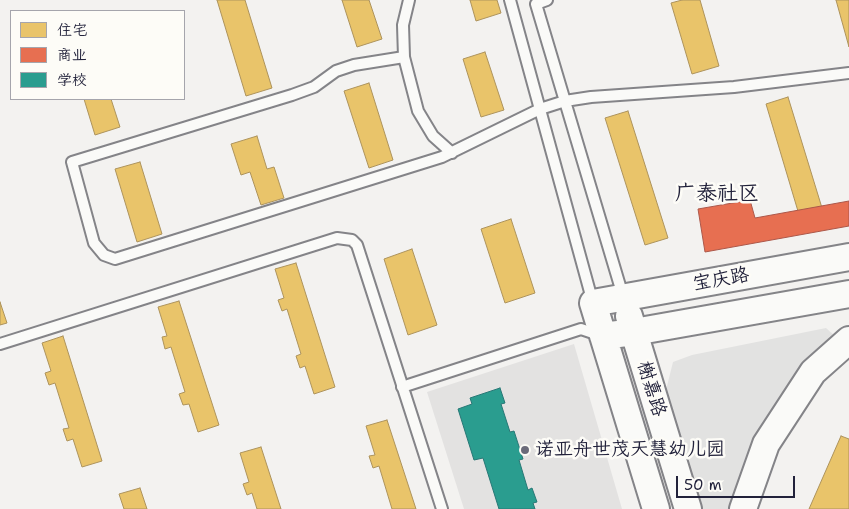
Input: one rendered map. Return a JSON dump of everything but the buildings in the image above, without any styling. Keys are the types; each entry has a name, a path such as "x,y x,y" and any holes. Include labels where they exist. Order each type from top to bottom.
{"main road":[{"name":"宝庆路","path":"593,303 849,257"},
{"name":"宝庆路","path":"603,336 849,294"},
{"name":"榭嘉路","path":"623,297 688,509"},
{"name":"榭嘉路","path":"593,303 656,509"},
{"path":"743,509 766,444 813,372 849,340"}],"lane":[{"path":"409,0 403,25 404,57 418,111 433,136 452,153"},
{"path":"510,0 593,303"},
{"path":"547,0 536,4 623,297"},
{"path":"404,57 354,65 336,71 314,86 292,95 72,162 94,243 104,255 115,259 452,153 540,110 565,101 591,97 734,87 849,73"},
{"path":"0,344 337,238 347,238 357,244 442,509"},
{"path":"402,387 582,329 603,336"}],"shaded area":[{"path":"826,328 836,337 733,509 701,509 666,390 673,362 692,355"},
{"name":"诺亚舟世茂天慧幼儿园","path":"574,344 622,509 464,509 427,392"}],"place":[{"name":"诺亚舟世茂天慧幼儿园","path":"525,450"}],"district":[{"name":"广泰社区","path":"717,195"}]}
